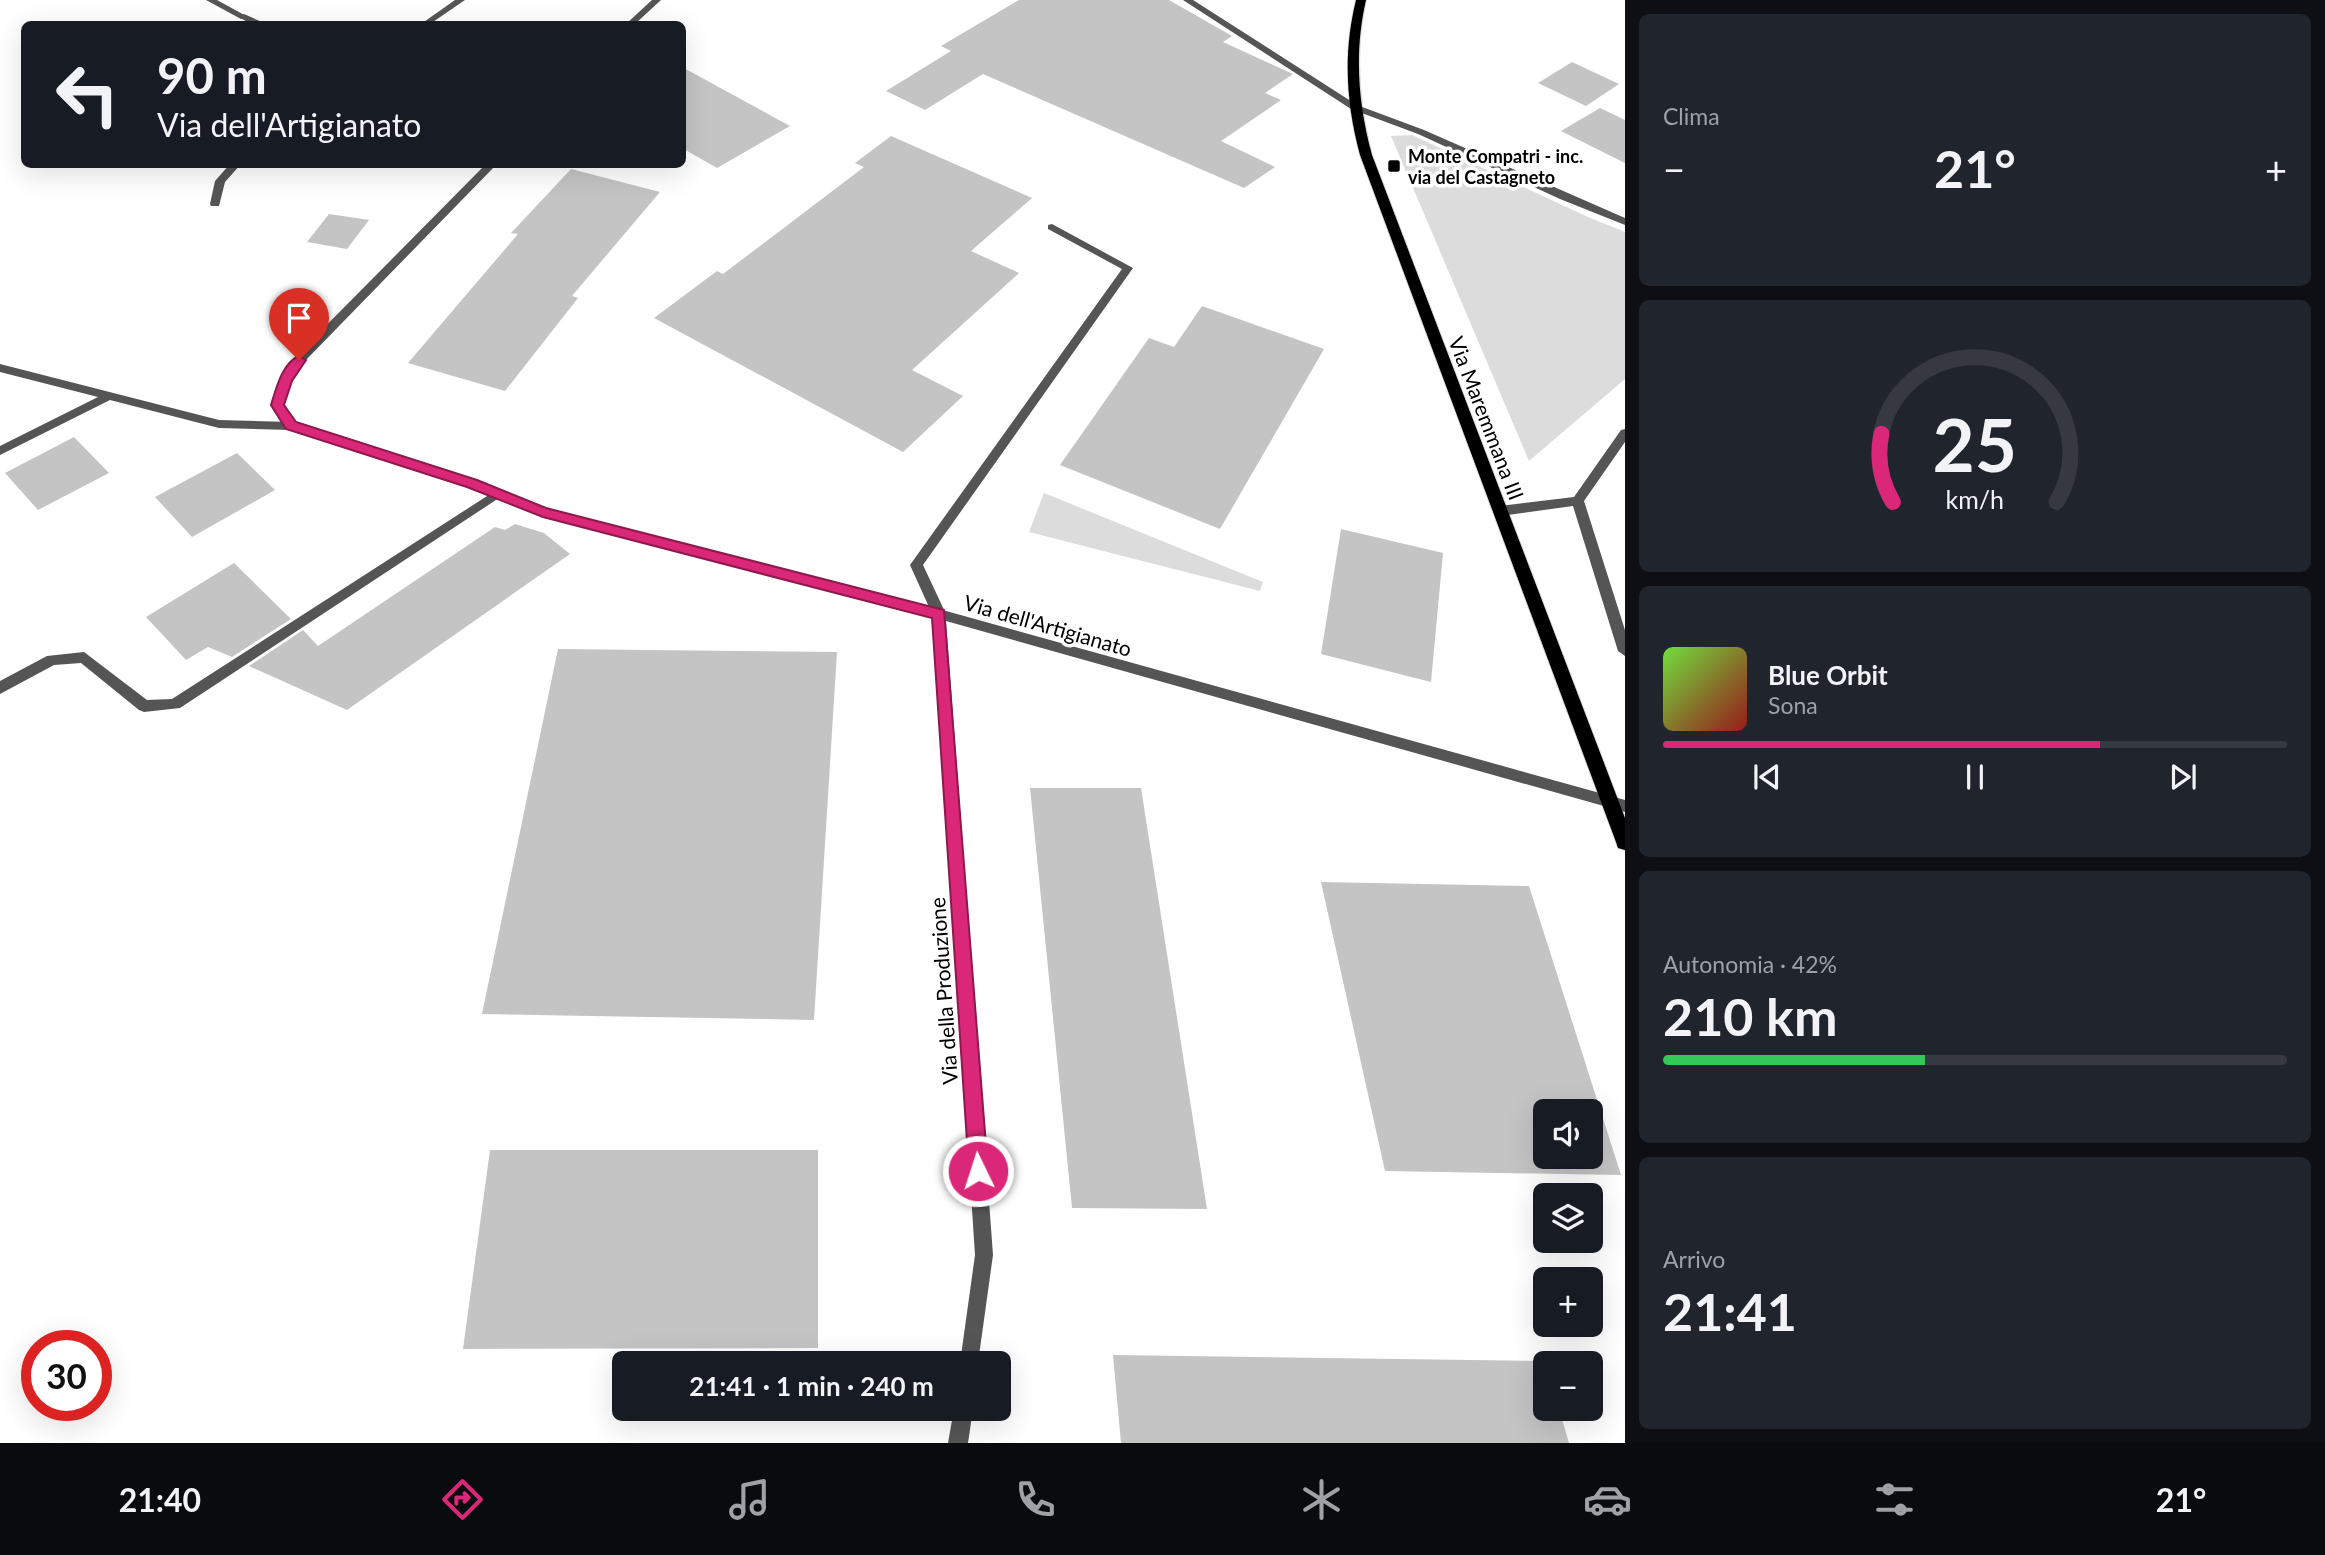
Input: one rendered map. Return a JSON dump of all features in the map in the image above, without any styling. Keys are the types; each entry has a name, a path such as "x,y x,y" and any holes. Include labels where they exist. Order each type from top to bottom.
{"main road":[{"name":"Via Maremmana III","path":"1361,0 1353,32 1354,107 1371,168 1625,842"}],"street":[{"path":"210,0 238,17 251,21"},
{"path":"430,21 461,0"},
{"path":"633,21 657,0"},
{"path":"1187,0 1354,107 1422,132 1625,222"},
{"path":"215,204 220,181 232,168"},
{"path":"291,426 277,405 285,380 299,360 488,168"},
{"path":"939,614 916,565 1128,268 1052,227"},
{"name":"Via dell'Artigianato","path":"0,368 219,424 291,426 498,493 543,512 939,614 1625,806"},
{"path":"0,452 109,396"},
{"path":"1500,512 1578,501 1625,433"},
{"path":"0,688 52,660 84,657 144,706 175,704 498,493"},
{"path":"1578,501 1625,651"},
{"name":"Via della Produzione","path":"939,614 984,1255 971,1351"},
{"path":"958,1443 961,1421"}],"shaded area":[{"path":"1412,135 1625,232 1625,379 1529,461 1391,136"},
{"path":"1044,493 1263,582 1260,591 1029,532"}],"building":[{"path":"1019,0 1169,0 1232,36 1223,42 1293,74 1265,93 1281,100 1221,141 1275,167 1244,188 983,74 925,110 886,91 951,51 941,46"},
{"path":"1572,62 1619,84 1586,106 1538,83"},
{"path":"686,69 790,126 717,168 686,150"},
{"path":"1600,108 1625,120 1625,163 1561,131"},
{"path":"891,136 1032,198 971,251 1019,273 912,370 963,396 903,452 654,318 717,271 723,274 864,167 855,163"},
{"path":"571,169 660,192 572,296 578,298 505,391 408,363 518,234 511,233"},
{"path":"329,214 369,220 347,249 307,242"},
{"path":"1202,306 1324,349 1220,529 1060,465 1149,338 1174,347"},
{"path":"74,437 109,473 38,510 5,473"},
{"path":"237,453 275,490 192,537 155,497"},
{"path":"515,524 544,533 570,554 347,710 249,666 303,630 318,646 495,527 505,530"},
{"path":"1341,529 1443,553 1431,682 1321,654"},
{"path":"234,563 291,619 232,657 208,647 186,660 146,617"},
{"path":"558,649 837,652 814,1020 482,1014"},
{"path":"1030,788 1141,788 1207,1209 1072,1208"},
{"path":"1321,882 1529,886 1597,1099 1533,1099 1533,1169 1603,1169 1603,1118 1621,1175 1385,1171"},
{"path":"490,1150 818,1150 818,1348 463,1349"},
{"path":"1113,1355 1533,1361 1533,1421 1563,1421 1569,1443 1121,1443"}],"place":[{"name":"Monte Compatri - inc. via del Castagneto","path":"1394,166"}],"route":[{"path":"299,360 285,380 277,405 291,426 397,458 498,493 543,512 939,614 978,1171"}]}
